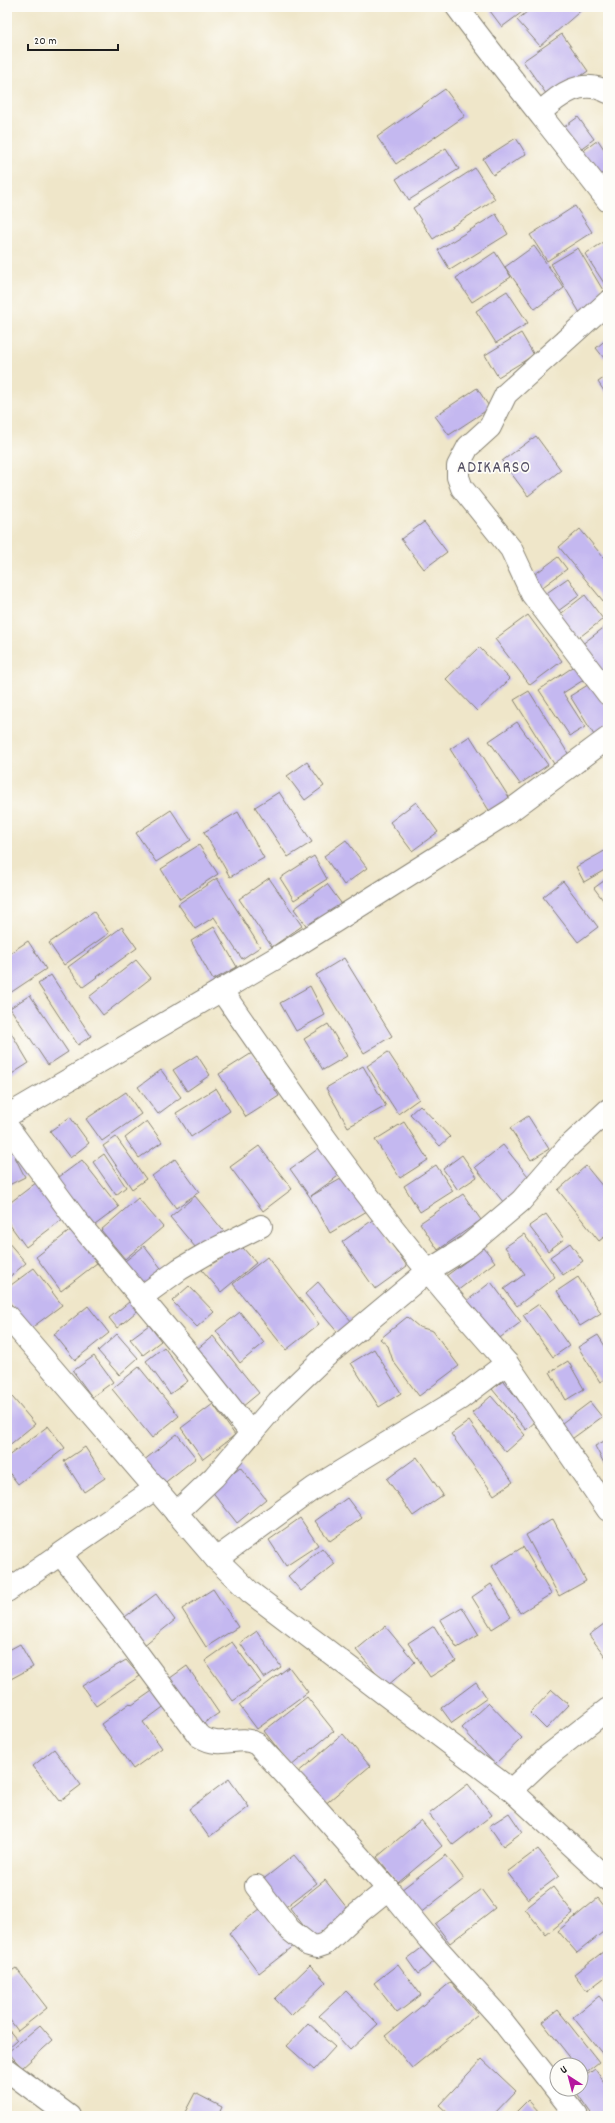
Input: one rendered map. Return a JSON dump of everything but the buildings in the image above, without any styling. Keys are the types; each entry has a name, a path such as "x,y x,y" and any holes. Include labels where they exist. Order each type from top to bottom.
{"street":[{"path":"456,7 511,80 540,113 608,201"},
{"path":"540,113 553,100 567,91 582,86 602,89 608,92"},
{"path":"608,302 506,394 490,427 468,447 458,466 458,477 462,488 510,549 532,594 608,694"},
{"path":"7,1116 283,954 510,811 608,738"},
{"path":"221,990 296,1098 428,1271 507,1363 608,1510"},
{"path":"176,1514 214,1477 278,1402 325,1357 428,1271 468,1246 521,1201 567,1148 608,1110"},
{"path":"7,1126 76,1221 190,1356 251,1433"},
{"path":"140,1298 180,1269 211,1251 261,1226"},
{"path":"7,1316 156,1488 176,1514 216,1559 250,1592 511,1790 608,1880"},
{"path":"216,1559 314,1488 461,1398 507,1363"},
{"path":"7,1591 156,1488"},
{"path":"61,1555 116,1624 199,1736 214,1743 249,1740 257,1744 311,1802 388,1889 428,1938 500,2018 576,2116"},
{"path":"511,1790 544,1759 608,1709"},
{"path":"256,1886 290,1930 309,1945 316,1947 325,1944 356,1915 388,1889"},
{"path":"7,2070 69,2116"}],"district":[{"name":"ADIKARSO","path":"494,466"}]}
